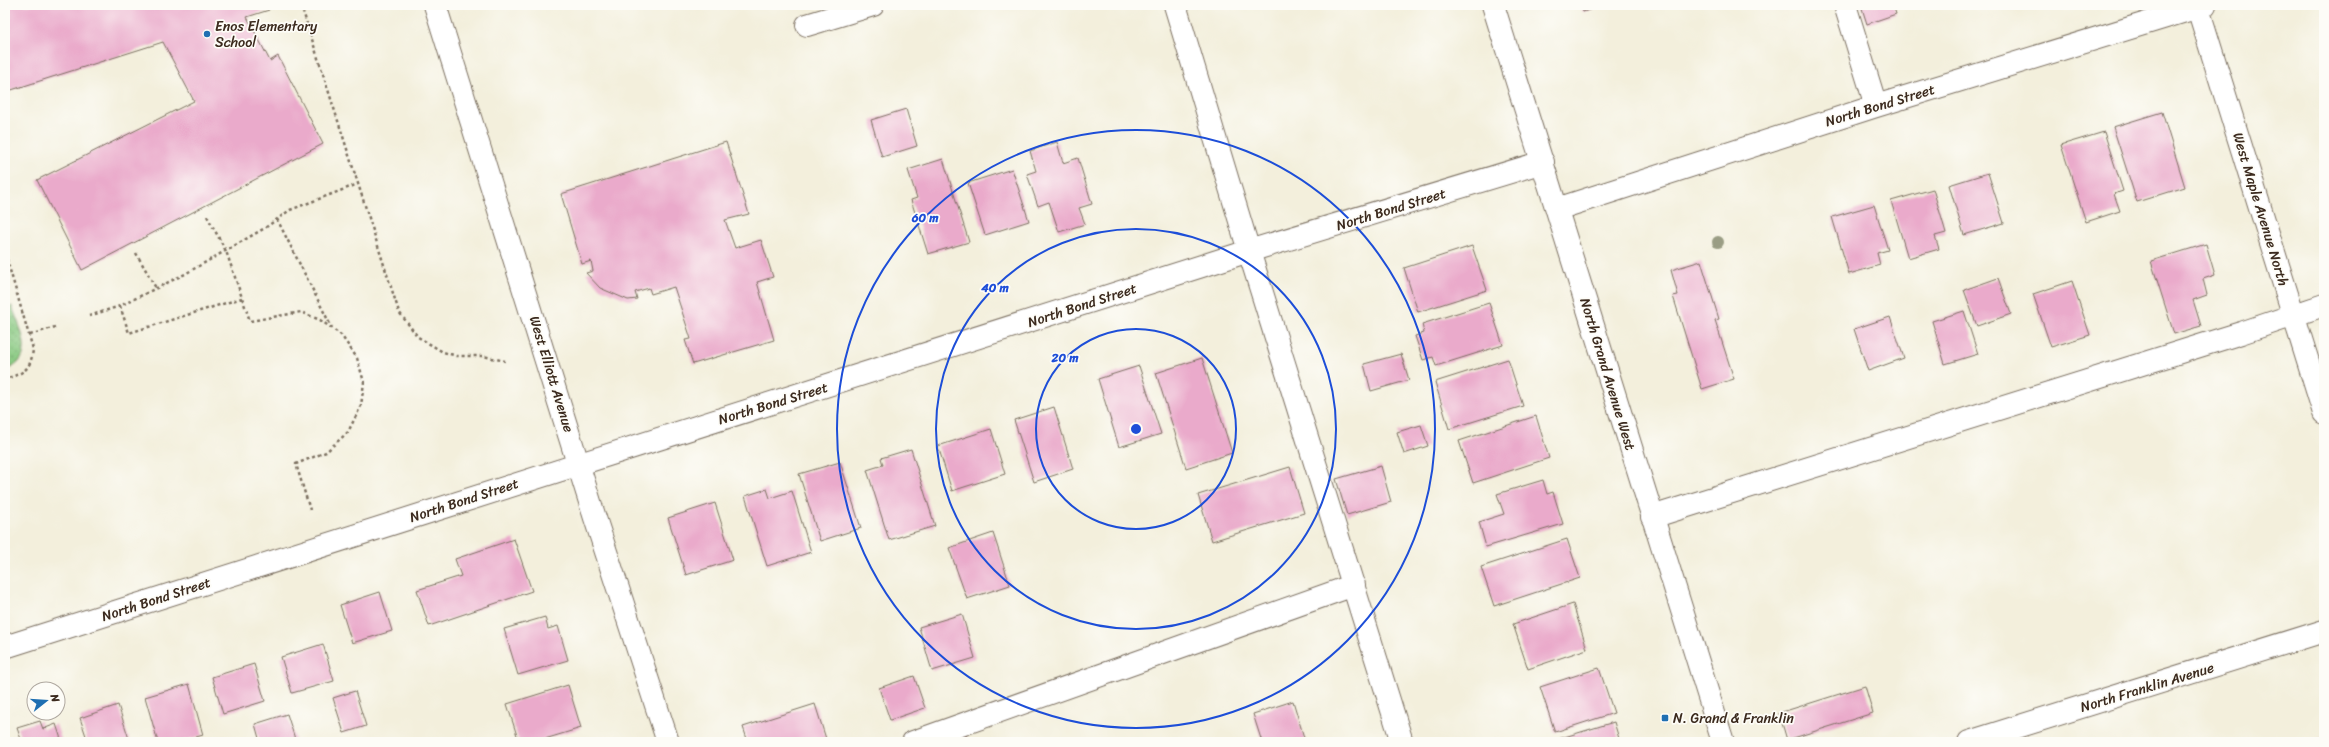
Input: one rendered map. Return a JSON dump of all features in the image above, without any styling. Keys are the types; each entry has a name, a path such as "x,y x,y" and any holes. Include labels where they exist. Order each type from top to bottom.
{"street":[{"name":"West Elliott Avenue","path":"435,5 668,742"},
{"path":"806,25 873,5"},
{"path":"1175,5 1249,251 1402,742"},
{"name":"North Grand Avenue West","path":"1492,5 1543,162 1723,742"},
{"path":"1845,5 1876,106"},
{"name":"North Bond Street","path":"1557,208 1876,106 2200,6"},
{"name":"West Maple Avenue North","path":"2200,6 2324,413"},
{"name":"North Bond Street","path":"5,647 1249,251 1543,162"},
{"path":"1652,516 2233,335 2324,305"},
{"path":"913,742 1354,585"},
{"name":"North Franklin Avenue","path":"1969,742 2324,631"}],"path":[{"path":"301,5 399,312 408,326 418,337 443,352 457,356 483,356 505,361"},
{"path":"89,316 120,306 156,288 226,251 290,210 358,184"},
{"path":"207,216 226,251 250,321 301,312 320,320 341,335 357,358 364,382 361,406 348,432 326,452 296,464 310,510"},
{"path":"277,219 332,329"},
{"path":"5,253 33,349 32,361 27,369 5,380"},
{"path":"136,253 156,288"},
{"path":"120,306 129,333 242,298"},
{"path":"30,335 55,326"}],"green space":[{"path":"12,306 22,334 24,351 21,359 15,365 5,370 5,308"}],"building":[{"path":"5,5 268,5 269,10 247,17 270,61 278,56 323,144 82,270 37,180 194,101 163,42 5,92"},
{"path":"1581,5 1604,5 1583,12"},
{"path":"1861,5 1893,5 1896,14 1867,24"},
{"path":"906,109 917,146 882,157 871,120"},
{"path":"2162,112 2185,187 2137,202 2113,127"},
{"path":"2104,132 2123,191 2114,194 2120,211 2086,222 2061,145"},
{"path":"726,142 749,214 725,220 735,248 761,240 773,277 757,282 774,340 693,364 685,340 691,339 674,287 651,294 649,288 635,292 637,299 628,300 600,288 586,273 593,271 591,261 582,264 561,194"},
{"path":"1057,142 1063,163 1078,158 1092,204 1079,208 1085,224 1059,232 1049,202 1038,206 1027,174 1036,171 1030,151"},
{"path":"943,159 969,242 928,254 911,200 917,198 908,170"},
{"path":"1012,169 1029,221 985,235 968,183"},
{"path":"1988,173 2004,223 1964,235 1949,185"},
{"path":"1933,189 1946,233 1935,236 1939,249 1908,258 1891,201"},
{"path":"1874,205 1888,250 1877,253 1880,265 1849,274 1832,217"},
{"path":"2206,244 2215,275 2203,279 2207,295 2193,300 2201,326 2174,334 2151,261"},
{"path":"1472,246 1487,290 1418,312 1404,268"},
{"path":"1701,261 1719,319 1715,320 1734,379 1702,389 1673,296 1678,295 1671,270"},
{"path":"1998,278 2011,314 1977,326 1964,290"},
{"path":"2072,281 2090,335 2051,347 2033,294"},
{"path":"1489,303 1503,345 1436,366 1433,357 1423,360 1415,336 1424,333 1422,324"},
{"path":"1964,311 1978,354 1945,364 1932,321"},
{"path":"1890,317 1904,358 1868,371 1854,329"},
{"path":"1401,354 1409,380 1371,391 1364,364"},
{"path":"1202,358 1232,453 1186,468 1156,373"},
{"path":"1508,359 1523,406 1449,429 1435,382"},
{"path":"1139,366 1161,434 1119,447 1098,379"},
{"path":"1054,407 1073,469 1034,482 1014,420"},
{"path":"1536,416 1549,458 1473,483 1459,441"},
{"path":"1421,425 1428,446 1404,454 1397,432"},
{"path":"991,429 1005,474 952,491 938,446"},
{"path":"911,449 935,526 889,540 867,470 883,465 881,458"},
{"path":"840,462 861,528 820,541 799,474"},
{"path":"1381,466 1391,502 1347,515 1336,479"},
{"path":"1290,467 1304,513 1212,541 1198,495"},
{"path":"1543,480 1547,494 1553,492 1563,524 1486,547 1479,522 1504,514 1497,494"},
{"path":"767,489 770,498 792,491 811,552 767,566 745,496"},
{"path":"715,503 733,560 686,575 668,518"},
{"path":"993,533 1010,585 967,599 949,548"},
{"path":"514,539 532,591 429,626 417,590 461,576 455,559"},
{"path":"1567,539 1580,578 1494,606 1481,567"},
{"path":"380,592 392,631 352,643 340,605"},
{"path":"1573,604 1587,649 1528,669 1513,624"},
{"path":"962,614 975,658 932,671 919,627"},
{"path":"545,617 548,629 558,626 568,660 518,675 504,629"},
{"path":"323,644 334,681 292,693 281,657"},
{"path":"254,664 265,701 223,714 212,677"},
{"path":"1599,668 1614,713 1555,732 1540,687"},
{"path":"914,676 925,708 890,720 879,688"},
{"path":"189,684 203,735 179,742 158,742 145,697"},
{"path":"568,685 581,728 535,742 519,742 507,704"},
{"path":"1865,686 1873,713 1787,740 1779,713"},
{"path":"355,691 366,726 344,733 333,698"},
{"path":"1293,701 1305,741 1262,742 1253,714"},
{"path":"815,704 827,742 748,742 743,727"},
{"path":"118,705 130,742 88,742 80,718"},
{"path":"287,714 296,742 260,742 255,724"},
{"path":"40,721 43,729 56,724 62,742 22,742 17,728"},
{"path":"1614,722 1620,742 1548,742"},
{"path":"966,735 968,742 946,742"},
{"path":"2324,737 2324,742 2314,742 2314,740"}],"place":[{"name":"Enos Elementary School","path":"207,34"},
{"name":"N. Grand & Franklin","path":"1665,718"}]}
